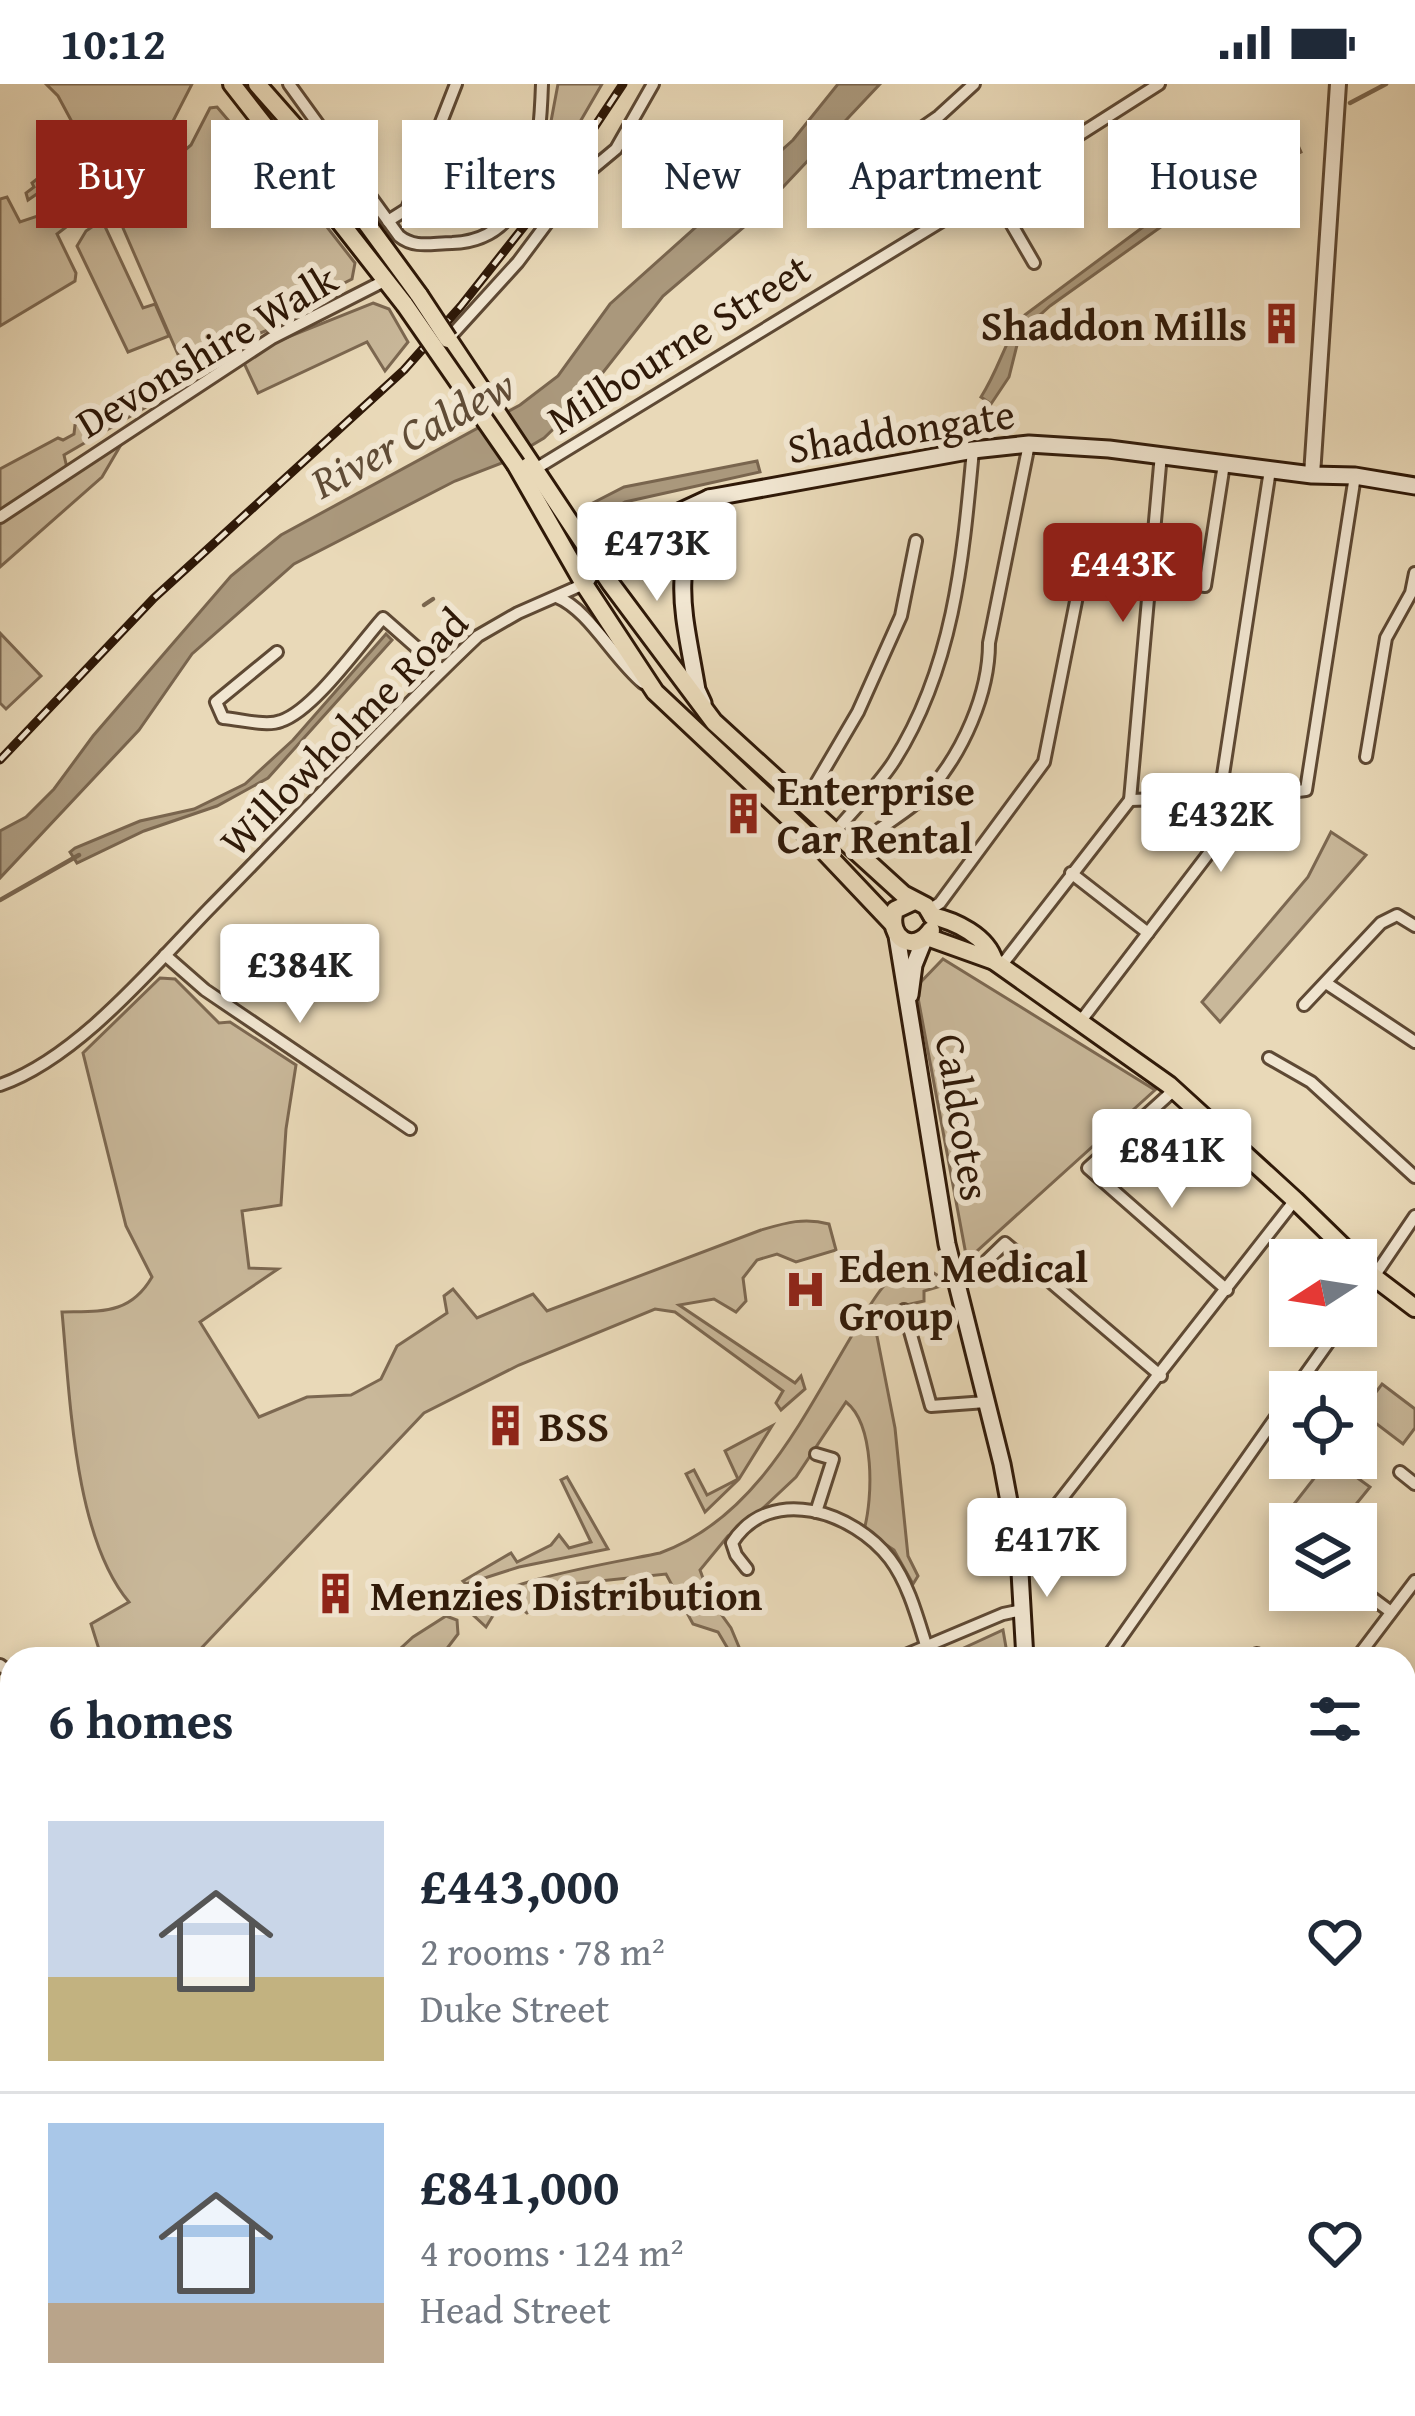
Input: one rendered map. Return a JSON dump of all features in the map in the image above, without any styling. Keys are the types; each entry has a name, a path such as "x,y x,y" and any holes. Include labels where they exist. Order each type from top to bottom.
{"main road":[{"path":"232,84 386,280 448,339 526,462 584,584 655,692 821,848 894,929 913,943 925,939 998,964 1174,1090 1335,1239"},
{"path":"257,84 302,136 674,673 708,714 924,909 933,927 925,939"},
{"name":"Shaddongate","path":"597,564 604,542 619,529 651,525 709,498 1029,444 1161,454 1415,487"},
{"path":"708,714 697,690 680,588 688,545 709,498"},
{"path":"584,584 597,564"},
{"path":"894,929 900,906 924,909 978,938 998,964"},
{"name":"Caldcotes","path":"894,929 946,1244 1018,1549 1024,1647"},
{"name":"Caldcotes","path":"909,1002 914,965 925,939"},
{"path":"1377,1279 1415,1308"}],"street":[{"path":"289,84 407,242 440,243 485,237 505,220 532,181 540,143 542,84"},
{"path":"388,221 406,208 456,84"},
{"path":"448,339 518,262 580,179 616,148 653,84"},
{"path":"933,120 974,84"},
{"name":"Milbourne Street","path":"1084,132 1160,84"},
{"path":"1312,476 1338,84"},
{"name":"Milbourne Street","path":"526,462 928,228"},
{"path":"1013,228 1034,262"},
{"name":"Devonshire Walk","path":"0,517 272,338 386,280"},
{"path":"854,850 927,793 963,742 989,671 989,643 1029,444"},
{"path":"835,832 894,762 934,680 959,593 974,450"},
{"path":"998,964 1130,800 1161,454"},
{"path":"1151,579 1205,586 1224,464"},
{"path":"1270,470 1221,788 1240,798 1306,790 1354,476"},
{"path":"804,804 859,712 902,616 916,542"},
{"path":"1366,757 1386,638 1413,594 1415,573"},
{"name":"Willowholme Road","path":"0,1085 30,1075 64,1052 478,636 584,584"},
{"path":"924,909 940,903 1044,762 1079,586"},
{"path":"557,597 584,614 619,663 655,692"},
{"path":"277,652 216,702 224,718 277,723 286,719 309,702 383,618 442,670"},
{"path":"1080,1022 1221,832 1217,807 1194,798 1130,800"},
{"path":"1071,873 1148,933"},
{"path":"1304,1005 1381,923 1397,915 1415,926"},
{"path":"165,955 205,990 410,1129"},
{"path":"1326,983 1415,1042"},
{"path":"1269,1058 1311,1082 1415,1178"},
{"path":"1174,1090 1088,1168 1227,1290"},
{"path":"1018,1549 1161,1376 1295,1200"},
{"path":"1377,1273 1415,1216"},
{"path":"955,1281 975,1272 1005,1243 1161,1376"},
{"path":"904,1310 931,1406 986,1402"},
{"path":"1114,1647 1269,1428"},
{"path":"816,1454 833,1459 816,1512"},
{"path":"1400,1472 1415,1484"},
{"path":"747,1569 733,1543 750,1524 777,1508 816,1512 867,1535 892,1563 926,1645"},
{"path":"1365,1647 1415,1581"},
{"path":"1377,1602 1391,1612"},
{"path":"922,1647 1022,1610"}],"shaded area":[{"path":"46,84 192,84 174,120 71,120"},
{"path":"558,84 602,84 581,120 551,120"},
{"path":"838,84 880,84 846,120 809,120"},
{"path":"217,107 228,120 211,120 211,228 328,228 355,263 352,279 294,309 275,327 248,338 194,379 64,455 68,472 77,471 122,443 102,477 0,567 0,469 74,434 75,425 183,366 123,228 187,228 187,148 210,108"},
{"path":"807,123 807,162 783,187 783,149"},
{"path":"36,180 36,195 28,200 26,193 34,187"},
{"path":"7,197 20,222 36,217 36,228 65,228 57,234 76,273 75,281 0,326 0,199"},
{"path":"106,228 143,308 155,304 169,336 128,352 77,246 86,231"},
{"path":"695,228 743,228 663,296 575,408 544,438 294,564 192,654 139,730 0,878 0,831 26,817 54,789 93,736 231,576 281,535 520,405 558,376 610,304"},
{"path":"1142,228 1159,228 1020,333 1009,377 991,404 981,397 1022,317"},
{"path":"373,303 389,309 408,342 385,371 367,342 258,393 244,363 226,375 221,368 248,353"},
{"path":"972,415 982,422 975,427 842,458 841,453"},
{"path":"757,461 760,472 625,502 592,522 583,508 624,487"},
{"path":"0,633 41,676 6,709 0,703"},
{"path":"386,634 392,640 268,778 217,806 144,831 77,863 70,852 75,848 140,821 194,809 245,784 293,740"},
{"path":"1331,832 1366,855 1220,1022 1202,1002 1308,877"},
{"path":"943,959 1155,1090 967,1260 916,987"},
{"path":"160,978 175,979 219,1023 230,1022 296,1065 281,1205 242,1211 249,1268 278,1269 200,1322 259,1417 307,1397 351,1395 381,1379 397,1346 447,1313 444,1296 453,1289 477,1318 533,1294 547,1311 761,1230 811,1221 829,1224 836,1250 796,1262 777,1254 757,1260 743,1278 746,1301 736,1312 714,1299 679,1305 795,1383 801,1376 805,1389 781,1410 776,1403 783,1391 675,1312 655,1309 519,1365 424,1413 202,1647 98,1647 91,1624 129,1602 96,1541 86,1504 72,1424 62,1312 124,1305 152,1277 126,1226 83,1053"},
{"path":"916,1262 937,1275 941,1286 924,1291 924,1301 884,1310 883,1317 874,1321 895,1428 908,1556 918,1576 913,1584 894,1550 864,1530 870,1482 867,1444 846,1402 796,1477 728,1536 700,1570 711,1600 739,1647 727,1647 718,1632 693,1624 666,1574 552,1586 539,1593 533,1610 527,1613 505,1596 486,1627 471,1613 481,1602 527,1583 660,1553 723,1516 773,1463 878,1293"},
{"path":"1382,1384 1415,1409 1415,1428 1403,1444 1377,1424 1377,1391"},
{"path":"772,1426 739,1479 705,1512 686,1474 694,1470 707,1495 738,1479 725,1451"},
{"path":"567,1477 608,1549 519,1567 466,1584 463,1581 511,1553 517,1562 551,1545 559,1535 569,1548 591,1542 561,1480"},
{"path":"1314,1479 1359,1479 1370,1487 1357,1503 1295,1503"},
{"path":"446,1616 457,1620 458,1634 448,1647 402,1647"},
{"path":"1003,1630 1006,1647 966,1647"}],"waterway":[{"path":"1350,103 1386,84"},
{"path":"424,605 433,599"},
{"path":"0,900 79,855"}],"railway":[{"path":"0,760 154,598 404,370 552,191 623,84"}],"place":[{"name":"Shaddon Mills","path":"1281,324"},
{"name":"Enterprise Car Rental","path":"743,813"},
{"name":"Eden Medical Group","path":"805,1290"},
{"name":"BSS","path":"505,1425"},
{"name":"Menzies Distribution","path":"336,1594"}],"water label":[{"name":"River Caldew","path":"412,433"}]}
